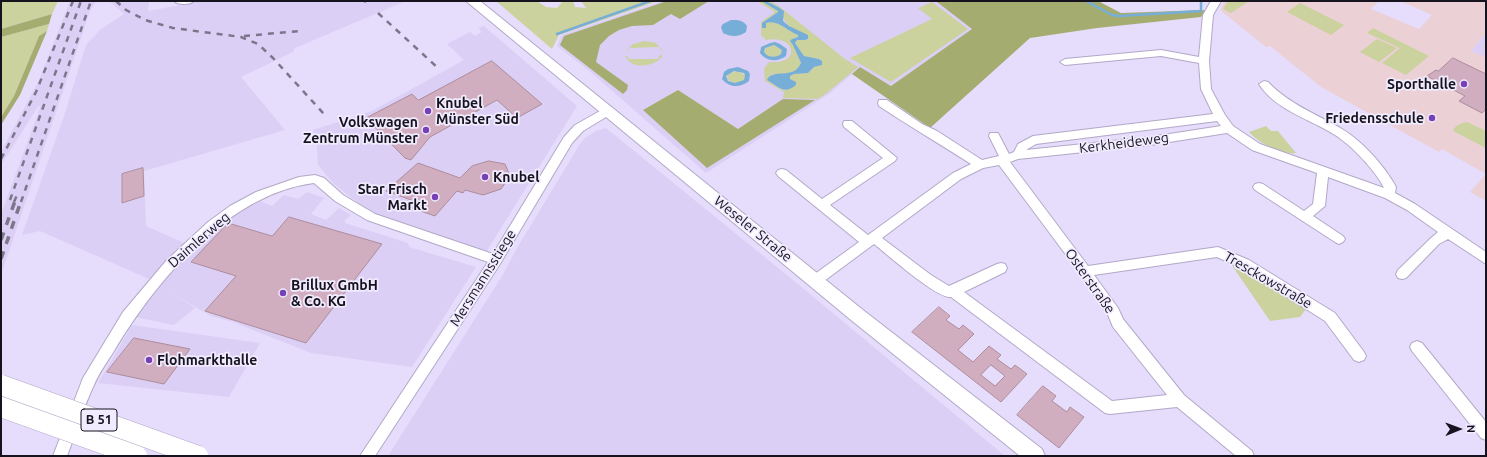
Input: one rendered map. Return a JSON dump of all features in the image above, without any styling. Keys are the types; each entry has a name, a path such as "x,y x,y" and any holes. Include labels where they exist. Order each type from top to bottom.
{"highway":[{"name":"B 51","path":"1,385 198,456"},
{"name":"B 51","path":"1,406 137,456"}],"main road":[{"name":"Weseler Straße","path":"472,1 1035,456"}],"street":[{"path":"179,1 189,1"},
{"path":"1216,1 1208,15 1204,61 1206,89 1220,118 1229,129 1256,147 1389,195 1411,207 1486,258"},
{"path":"1065,62 1161,53 1204,61"},
{"path":"1264,84 1291,107 1343,134 1370,159 1390,187 1389,195"},
{"path":"883,103 918,128 933,134 980,164"},
{"name":"Mersmannsstiege","path":"368,456 496,260 572,134 607,111"},
{"name":"Kerkheideweg","path":"1018,155 1022,147 1033,140 1220,118"},
{"path":"822,205 891,158 848,124"},
{"name":"Kerkheideweg","path":"816,280 958,176 980,164 1004,160 1018,155 1150,141 1229,129"},
{"path":"994,136 1004,160"},
{"name":"Osterstraße","path":"1004,160 1085,271 1118,323 1179,400 1247,456"},
{"path":"1304,217 1318,206 1323,171"},
{"path":"782,173 822,205 950,292 1110,408 1179,400"},
{"name":"Daimlerweg","path":"60,456 88,382 128,316 170,265 212,226 234,210 260,195 300,181 315,179 320,181 340,198 371,217 496,260"},
{"path":"1259,187 1339,239"},
{"path":"1402,274 1435,242 1448,232"},
{"name":"Tresckowstraße","path":"1085,271 1218,252 1246,264 1330,317 1359,356"},
{"path":"950,292 1001,268"},
{"path":"1417,348 1486,433"}],"shaded area":[{"path":"70,1 96,1 90,11 1,275 1,214 40,108 39,105 1,165 1,152 39,80"},
{"path":"109,1 147,1 149,3 148,11 202,1 406,1 295,48 293,52 241,77 285,130 144,171 146,226 184,243 149,279 40,231 22,235 64,116 86,45 101,29 124,14"},
{"path":"662,1 938,1 937,2 973,29 891,86 860,67 829,94 706,173 587,69 557,46 561,35","holes":["678,90 738,129 643,110"]},
{"name":"Friedensschule","path":"1224,1 1379,1 1371,9 1419,29 1432,15 1400,1 1486,1 1486,33 1471,51 1486,57 1486,174 1442,149 1439,152 1321,87 1270,46 1266,47 1220,10"},
{"path":"484,26 577,106 485,254 371,213 333,183 318,165 317,147 313,130 372,111 464,60 447,44 470,32 475,36 482,32 478,28"},
{"path":"1486,33 1486,58 1471,51"},
{"path":"606,128 810,294 1005,456 388,456 502,276 517,248 580,144 585,138 596,131"},
{"path":"1486,174 1486,201 1470,192"},
{"path":"307,192 324,198 311,214 326,220 339,208 351,215 345,220 345,223 408,243 409,247 476,267 412,367 311,353 233,322 211,316 171,293 195,308 174,325 135,317 158,286 180,261 225,220 260,201 272,206 284,195 298,199"},
{"path":"132,325 260,343 229,397 98,383"}],"green space":[{"path":"1,1 58,1 52,14 1,29"},
{"path":"496,1 537,1 546,7 557,8 563,1 573,1 575,7 586,8 581,1 658,1 559,35 552,49"},
{"path":"667,1 709,1 680,19 671,14 653,25 632,26 619,30 609,36 600,45 596,62 628,85 627,90 623,94 560,45 564,36"},
{"path":"757,1 761,1 778,10 778,12 762,23 776,23 798,34 798,37 792,39 801,64 799,68 789,73 772,74 767,80 785,91 790,76 794,74 808,73 814,67 822,65 822,61 804,56 795,43 796,40 808,39 807,35 788,25 777,6 766,1 771,1 780,7 845,59 858,67 818,99 783,98 784,92 765,81 764,69 769,62 779,62 786,59 790,55 791,50 789,45 784,41 776,39 766,40 761,35 761,22 775,12"},
{"path":"1098,1 1121,13 1206,10 1201,17 1097,28 1030,38 930,128 852,74 860,67 891,86 972,29 937,2"},
{"path":"1228,1 1249,1 1231,13 1223,9"},
{"path":"932,2 968,29 891,82 850,58 932,19 918,8"},
{"path":"1300,3 1344,25 1331,35 1287,12"},
{"path":"52,14 49,24 1,37 1,29"},
{"path":"49,24 47,31 39,36 14,96 1,117 1,37"},
{"path":"1373,28 1429,56 1406,75 1382,63 1400,48 1367,33"},
{"path":"47,31 20,95 1,125 1,117 14,96 39,36"},
{"path":"1377,39 1397,48 1379,62 1360,52"},
{"path":"645,41 656,43 662,50 661,51 659,47 630,48 626,51 633,44"},
{"path":"774,45 782,50 781,54 772,57 764,53 765,48"},
{"path":"660,55 662,55 662,57 658,60 643,66 632,63 625,56 629,59 658,59"},
{"path":"737,71 745,75 744,80 735,83 727,78 728,74"},
{"path":"678,90 738,129 783,99 815,100 707,168 643,110"},
{"path":"1467,122 1486,131 1486,148 1453,131 1460,124"},
{"path":"1266,126 1271,131 1278,131 1296,153 1277,150 1264,144 1249,132"},
{"path":"1233,264 1242,268 1306,309 1300,317 1270,321 1233,267"}],"water":[{"path":"761,1 770,3 784,11 783,21 789,26 808,35 808,39 797,40 795,43 804,56 822,61 822,65 814,67 808,73 794,74 790,76 790,79 796,82 796,85 792,88 785,90 767,80 774,74 793,71 801,63 790,41 798,37 798,35 778,24 770,22 766,23 766,28 762,28 762,23 778,11"},
{"path":"731,20 742,21 747,26 746,32 735,36 723,33 721,27 723,24"},
{"path":"775,42 787,49 786,56 773,60 763,56 760,53 761,47","holes":["774,45 782,50 781,54 774,57 764,52 765,48"]},
{"path":"738,67 748,71 750,74 749,81 738,86 728,84 722,79 724,72 728,69","holes":["734,71 744,73 744,80 735,83 728,81 726,76"]}],"building":[{"name":"Sporthalle","path":"1453,58 1486,74 1486,109 1482,113 1459,101 1465,96 1427,76 1436,70 1438,71"},
{"name":"Knubel Münster Süd","path":"492,61 542,104 517,118 497,100 430,137 411,160 405,158 366,118 412,94 418,100"},
{"path":"489,161 505,164 510,176 501,189 483,195 465,190 463,193 457,191 435,216 409,207 414,201 386,191 418,163 460,178 472,166"},
{"path":"143,168 144,196 122,203 122,174"},
{"name":"Brillux GmbH & Co. KG","path":"289,217 382,244 306,343 205,311 236,276 191,262 228,223 272,236"},
{"path":"939,307 950,316 946,320 959,329 963,325 974,334 958,350 973,362 989,346 1001,355 997,359 1011,369 1015,365 1027,374 1001,402 912,332","holes":["991,365 1005,376 995,386 981,375"]},
{"name":"Flohmarkthalle","path":"134,338 190,349 164,384 107,372"},
{"path":"1043,386 1056,396 1052,401 1067,412 1070,407 1084,417 1059,448 1017,415"}],"waterway":[{"path":"557,34 650,1"},
{"path":"1086,1 1112,15 1119,16 1201,11 1201,1"}],"railway":[{"path":"1,159 36,92 73,1"},
{"path":"10,200 81,1"},
{"path":"21,202 91,1"},
{"path":"116,1 126,10 145,20 173,28 241,37 258,44 273,58 324,114"},
{"path":"378,13 438,68"},
{"path":"244,36 300,31"},
{"path":"14,202 17,195"},
{"path":"1,240 15,201"},
{"path":"1,259 21,201"}],"place":[{"name":"Sporthalle","path":"1464,84"},
{"name":"Knubel Münster Süd","path":"428,111"},
{"name":"Friedensschule","path":"1432,118"},
{"name":"Volkswagen Zentrum Münster","path":"426,130"},
{"name":"Knubel","path":"485,177"},
{"name":"Star Frisch Markt","path":"435,197"},
{"name":"Brillux GmbH & Co. KG","path":"283,293"},
{"name":"Flohmarkthalle","path":"149,360"}]}
